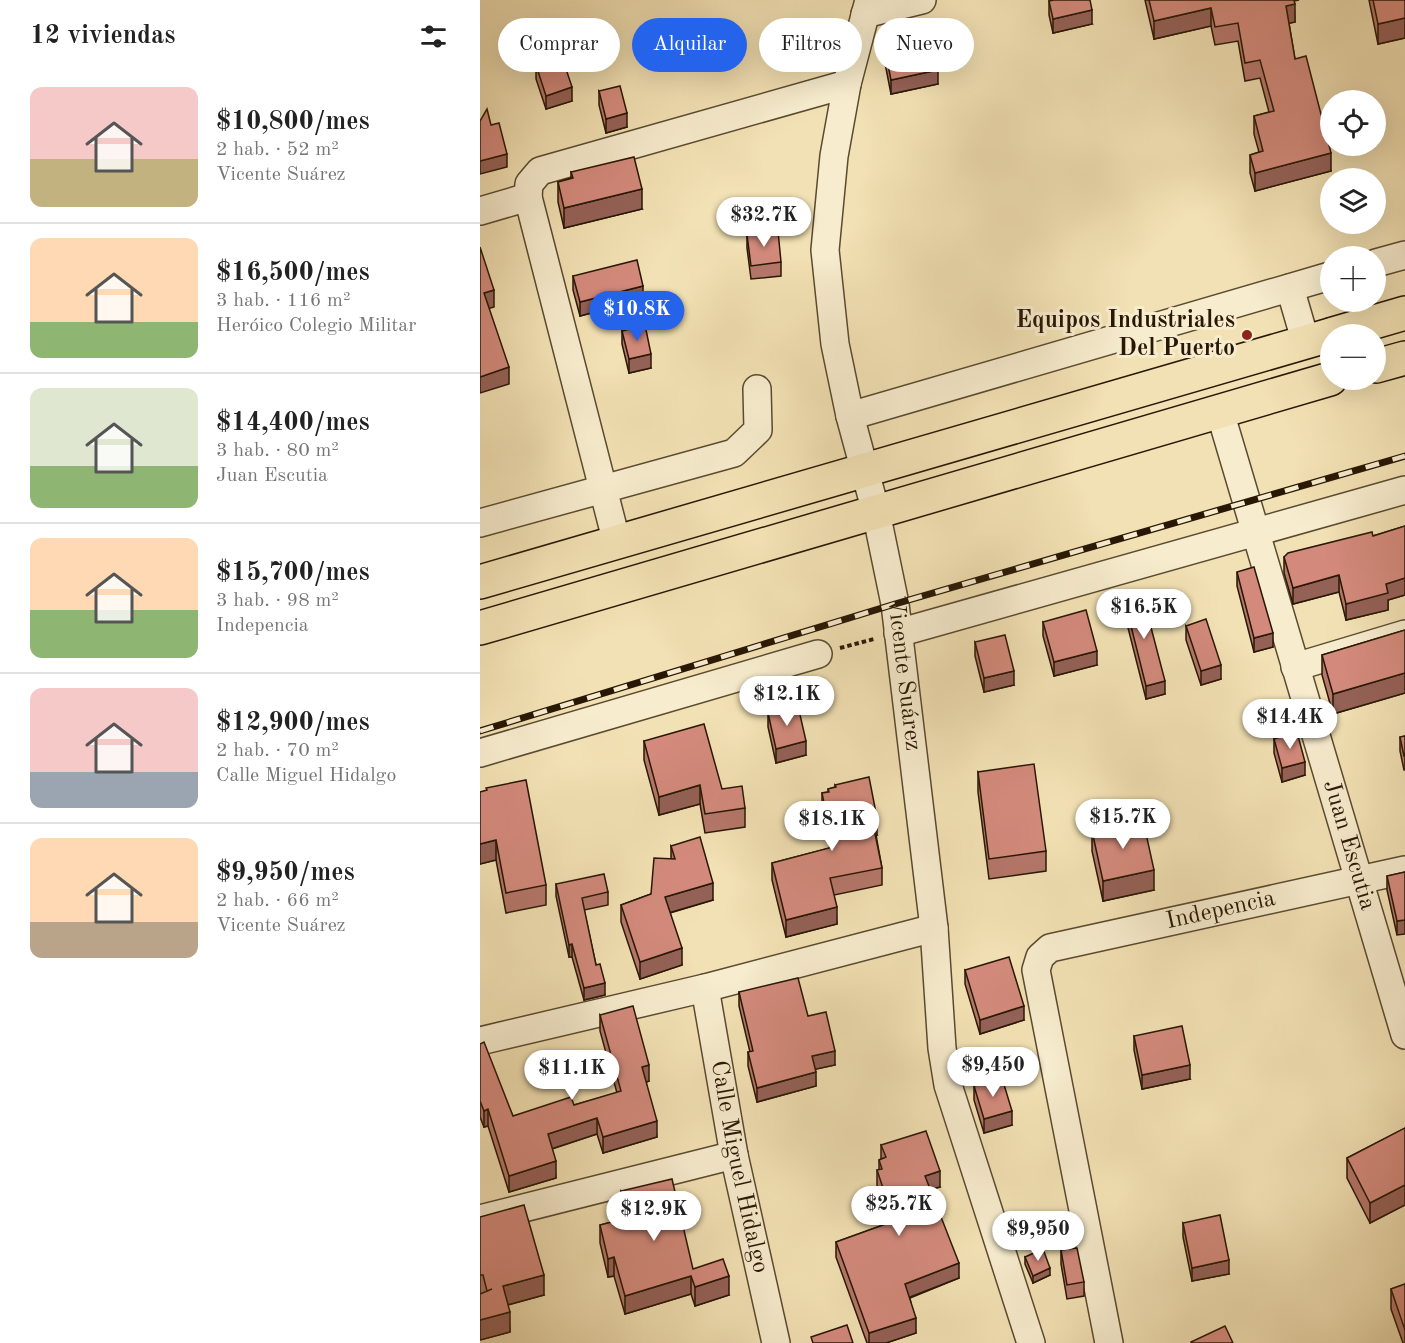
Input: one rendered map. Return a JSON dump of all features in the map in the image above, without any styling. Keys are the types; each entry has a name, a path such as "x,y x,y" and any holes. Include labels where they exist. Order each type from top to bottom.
{"main road":[{"path":"1369,324 1405,313"},
{"path":"480,582 1320,339"},
{"path":"1386,363 1405,358"},
{"path":"480,628 1320,382"}],"street":[{"path":"867,7 922,0"},
{"name":"Vicente Suárez","path":"867,7 847,84 834,156 825,250 835,344 850,416 876,512 896,604 934,928 942,1048 948,1085 1031,1343"},
{"path":"617,543 528,197 529,184 540,171 847,84"},
{"path":"480,211 528,197"},
{"path":"1386,260 1405,255"},
{"path":"850,416 1320,279"},
{"path":"1290,288 1320,333"},
{"path":"480,523 735,453 758,430 757,389"},
{"name":"Juan Escutia","path":"1220,412 1405,1035"},
{"path":"898,633 1405,490"},
{"path":"1295,667 1405,634"},
{"path":"480,753 818,654"},
{"name":"Indepencia","path":"1109,1343 1036,970 1040,957 1050,948 1405,870"},
{"path":"480,1041 705,988 934,928"},
{"name":"Calle Miguel Hidalgo","path":"705,988 734,1155 776,1343"},
{"path":"480,1219 734,1155"}],"path":[{"path":"818,654 898,633"}],"building":[{"path":"1090,0 1092,10 1053,19 1049,1"},
{"path":"1149,0 1294,0 1295,4 1286,6 1295,59 1306,56 1320,110 1320,156 1255,173 1250,155 1263,151 1254,116 1274,111 1260,60 1245,63 1238,23 1215,27 1211,8 1154,21"},
{"path":"1373,0 1405,0 1405,18 1378,24"},
{"path":"538,72 567,72 572,87 546,96"},
{"path":"889,72 929,72 891,80"},
{"path":"620,86 627,113 606,119 599,91"},
{"path":"487,109 491,125 499,123 507,154 480,161 480,121"},
{"path":"634,157 642,189 564,208 558,182 573,178 571,172"},
{"path":"778,231 781,262 751,266 747,235"},
{"path":"480,247 494,290 484,293 509,367 480,377"},
{"path":"637,260 643,286 580,302 573,276"},
{"path":"645,325 651,354 629,359 622,331"},
{"path":"1405,526 1405,578 1386,584 1388,593 1346,604 1339,575 1293,588 1284,557 1288,553 1372,532 1373,536"},
{"path":"1254,567 1273,633 1254,638 1237,572"},
{"path":"1142,593 1165,681 1146,686 1124,598"},
{"path":"1086,610 1097,651 1054,662 1043,622"},
{"path":"1206,619 1221,665 1201,671 1186,626"},
{"path":"1405,630 1405,673 1333,694 1322,655"},
{"path":"1005,635 1014,671 984,678 975,642"},
{"path":"798,706 806,741 776,749 768,713"},
{"path":"704,724 722,789 742,786 745,808 705,814 700,785 659,797 644,741"},
{"path":"1297,732 1305,762 1282,768 1274,739"},
{"path":"1405,736 1405,756 1404,756 1400,737"},
{"path":"1034,764 1046,851 989,859 978,772"},
{"path":"869,777 877,818 872,819 882,868 830,878 837,907 786,920 772,863 833,847 822,793 829,792 828,789 836,787 835,785"},
{"path":"526,780 546,885 506,893 496,840 480,844 480,792 487,790 486,788"},
{"path":"1143,820 1154,870 1103,881 1092,831"},
{"path":"700,837 713,883 665,897 682,948 640,962 621,905 651,894 654,858 675,859 671,846"},
{"path":"1405,872 1405,920 1397,921 1387,876"},
{"path":"604,874 608,892 582,898 596,965 600,964 605,983 584,988 572,944 569,945 556,884"},
{"path":"1009,957 1024,1006 980,1020 965,970"},
{"path":"798,978 808,1016 826,1012 835,1051 812,1056 816,1072 757,1088 748,1052 753,1051 739,992"},
{"path":"633,1006 649,1065 642,1067 657,1121 603,1137 597,1118 548,1134 556,1161 509,1176 488,1109 484,1111 480,1101 480,1044 484,1042 513,1116 571,1097 574,1105 621,1091 600,1015"},
{"path":"1182,1026 1190,1065 1142,1075 1134,1036"},
{"path":"1002,1078 1012,1111 984,1119 974,1086"},
{"path":"1405,1128 1405,1185 1370,1203 1347,1158"},
{"path":"926,1131 940,1171 925,1176 959,1263 905,1284 916,1318 869,1333 836,1242 894,1221 877,1170 882,1169 879,1160 886,1157 881,1145"},
{"path":"672,1179 693,1269 723,1259 729,1276 695,1287 691,1276 625,1296 614,1257 608,1259 600,1225 627,1218 621,1191"},
{"path":"524,1205 544,1275 503,1286 510,1312 480,1320 480,1294 492,1289 487,1291 483,1275 480,1275 480,1217"},
{"path":"1220,1215 1229,1260 1192,1268 1183,1223"},
{"path":"1077,1248 1084,1282 1067,1285 1061,1250"},
{"path":"1043,1249 1050,1268 1033,1276 1025,1257"},
{"path":"1405,1284 1405,1330 1391,1289"},
{"path":"847,1325 853,1343 813,1343 811,1337"},
{"path":"1225,1326 1233,1343 1191,1343 1191,1342"}],"railway":[{"path":"480,731 895,604 1405,456"}],"place":[{"name":"Equipos Industriales Del Puerto","path":"1247,335"}]}
